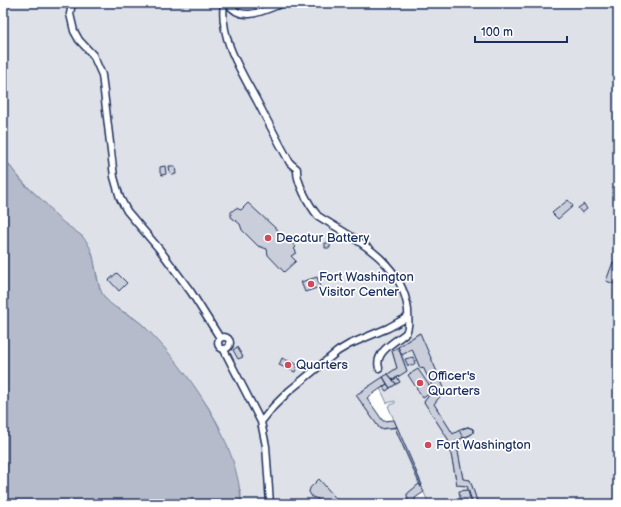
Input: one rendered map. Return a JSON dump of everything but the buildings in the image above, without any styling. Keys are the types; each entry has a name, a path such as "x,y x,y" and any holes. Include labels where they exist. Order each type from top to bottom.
{"lane":[{"path":"72,3 70,14 74,32 79,40 93,55 102,75 114,177 120,198 131,217 160,250 191,292 220,338"},
{"path":"224,3 223,10 225,29 236,62 290,163 297,169 299,182 314,211 318,216 369,248 388,265 396,277 404,294 408,317 408,330 382,353 378,362 379,368"},
{"path":"228,3 235,11 249,15 283,3"},
{"path":"261,422 289,391 344,347 388,328 408,317"},
{"path":"220,338 218,345 224,350 261,422 266,446 270,504"},
{"path":"220,338 228,338 230,341 228,349 224,350"}],"shaded area":[{"path":"3,3 618,3 618,504 478,504 470,480 463,479 456,441 469,436 473,429 468,427 463,428 453,434 434,404 445,390 419,333 392,351 397,368 356,395 380,429 395,428 419,484 407,494 408,504 241,504 241,493 219,426 208,407 182,370 144,326 133,317 111,305 104,298 100,290 92,252 82,236 65,225 53,214 48,206 12,169 3,156"},
{"path":"412,349 420,368 423,367 435,392 430,394 424,402 448,439 457,485 467,486 473,504 429,504 388,406 395,403 395,401 387,403 380,388 383,387 386,391 400,382 397,377 407,371 402,355"}],"water":[{"path":"3,156 25,185 45,202 56,216 81,235 87,242 93,256 99,286 106,299 115,307 145,327 178,364 194,385 221,432 231,456 238,480 241,504 3,504"}],"place":[{"name":"Decatur Battery","path":"268,238"},
{"name":"Fort Washington Visitor Center","path":"311,284"},
{"name":"Quarters","path":"288,365"},
{"name":"Officer's Quarters","path":"420,383"},
{"name":"Fort Washington","path":"428,445"}]}
